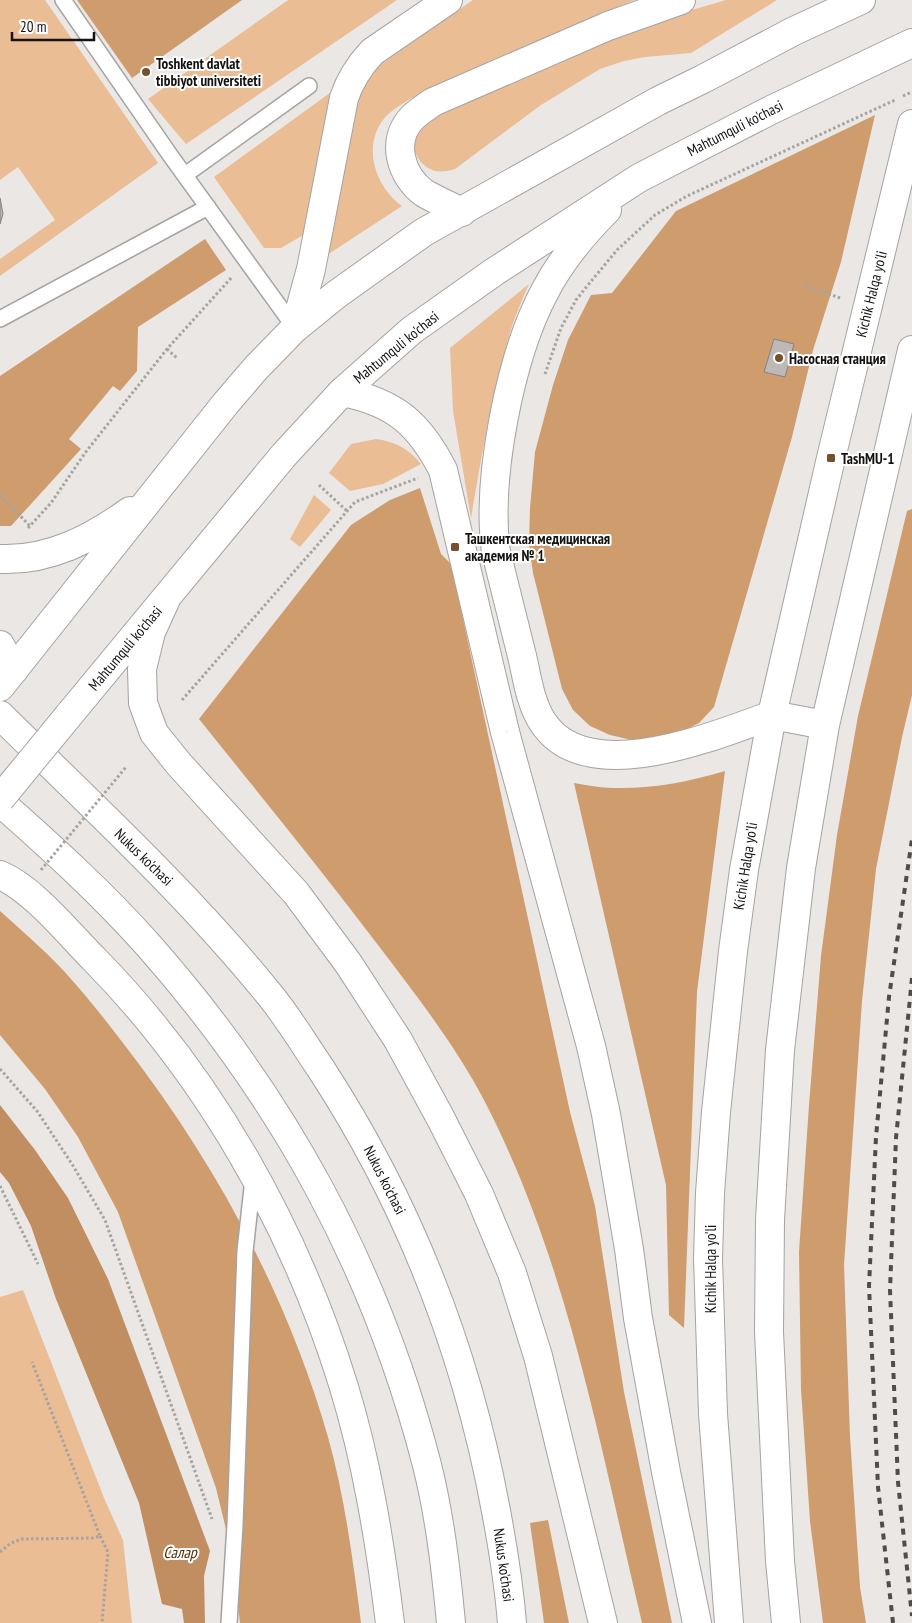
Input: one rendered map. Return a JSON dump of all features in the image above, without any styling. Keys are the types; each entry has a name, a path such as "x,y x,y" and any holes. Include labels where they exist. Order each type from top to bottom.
{"main road":[{"path":"295,328 312,270 344,98 349,85 363,62 372,52 448,0"},
{"path":"462,212 424,193 406,173 400,156 400,146 402,137 411,120 433,102 608,26 681,0"},
{"path":"7,679 153,494 256,368 295,328 337,294 424,232 658,101 794,31 861,0"},
{"name":"Mahtumquli ko'chasi","path":"0,800 272,469 342,392 412,330 494,272 639,178 771,110 912,43"},
{"name":"Kichik Halqa yo'li","path":"729,1623 713,1414 708,1258 710,1194 716,1112 733,951 744,870 772,715 831,458 910,132"},
{"path":"639,178 585,234 569,253 548,286 524,340 506,409 496,475 494,537 496,552 536,709 547,728 559,740 596,754 628,755 672,748 717,735 772,715 825,725"},
{"path":"786,1623 780,1561 769,1332 770,1220 780,1050 789,959 800,868 825,725 912,350"},
{"path":"342,392 374,400 404,417 427,441 443,470 505,732 591,1046 618,1182 638,1318 662,1453 697,1623"},
{"path":"0,559 35,557 71,547 109,527 153,494"},
{"path":"167,598 151,632 142,669 143,703 154,733 178,763 296,893 348,963 398,1040 479,1194 512,1273 538,1356 603,1623"},
{"path":"0,645 7,679"},
{"path":"0,715 102,816"},
{"path":"0,729 102,816"},
{"path":"0,800 53,865 148,945 224,1038 263,1094 325,1198 347,1242 371,1298 393,1354 411,1411 427,1468 439,1524 451,1623"},
{"name":"Nukus ko'chasi","path":"102,816 190,903 271,996 339,1097 400,1207 442,1306 476,1414 491,1481 503,1549 512,1623"},
{"path":"0,875 24,889 109,974 143,1014 178,1056 204,1093 230,1131 254,1175 310,1293 343,1385 366,1478 390,1623"}],"lane":[{"path":"63,0 295,328"},
{"path":"185,175 309,86"},
{"path":"0,319 208,207"},
{"path":"229,1623 245,1250 254,1175"}],"path":[{"path":"543,382 562,328 576,300 617,250 655,215 687,196 912,92"},
{"path":"24,532 51,503 85,453 167,349 248,260"},
{"path":"805,285 840,298"},
{"path":"167,349 178,359"},
{"path":"182,700 355,502 425,475"},
{"path":"319,485 347,511"},
{"path":"0,495 30,526"},
{"path":"53,865 126,767"},
{"path":"0,1069 37,1111 72,1164 105,1220 214,1524"},
{"path":"0,1186 38,1264"},
{"path":"32,1362 108,1552 102,1623"},
{"path":"0,1552 12,1543 22,1539 93,1538 100,1536"}],"shaded area":[{"path":"0,0 45,0 158,163 0,276 0,259 55,220 18,167 0,180"},
{"path":"77,0 242,0 132,78"},
{"path":"288,0 397,0 186,144 148,99"},
{"path":"473,0 634,0 410,99 392,111 383,120 377,131 373,143 373,155 379,178 393,198 402,206 327,255 359,97 365,84 380,65"},
{"path":"726,0 777,0 691,53 645,57 624,61 600,69 541,105 455,169 436,171 425,166 417,157 414,140 425,121 648,23"},
{"path":"334,90 315,228 281,248 264,248 214,177"},
{"path":"875,115 841,262 813,350 792,437 714,707 699,723 677,734 654,739 632,740 610,735 590,726 573,710 562,689 533,573 529,545 535,452 553,385 568,340 591,295 612,293 676,211"},
{"path":"205,239 226,270 138,327 137,371 120,391 113,386 69,439 81,449 11,526 0,526 0,376"},
{"path":"529,284 513,323 494,395 471,518 453,411 450,348"},
{"path":"376,439 402,447 421,464 383,484 350,491 329,473 351,444"},
{"path":"420,488 441,554 451,564 570,1112 595,1206 624,1392 672,1623 642,1623 596,1424 561,1292 539,1227 514,1164 485,1102 474,1081 435,1021 407,983 199,719 351,525 390,500"},
{"path":"314,495 331,510 300,547 290,539"},
{"path":"912,509 912,695 876,869 862,1001 844,1265 850,1437 860,1587 866,1623 823,1623 810,1521 801,1389 799,1252 809,1105 821,956 837,835 858,716 907,511"},
{"path":"725,771 697,992 684,1328 669,1315 666,1185 574,783 608,788 656,786"},
{"path":"0,911 63,970 123,1043 188,1134 244,1230 269,1280 291,1332 311,1384 328,1437 344,1506 361,1623 240,1623 233,1558 216,1488 118,1212 78,1137 45,1089 0,1035"},
{"path":"23,1290 104,1498 123,1540 132,1623 0,1623 0,1297"},
{"path":"548,1520 569,1623 544,1623 530,1523"}],"water":[{"name":"Салар","path":"0,1105 35,1150 68,1198 108,1279 210,1551 204,1576 205,1623 184,1623 182,1609 162,1604 139,1503 56,1299 31,1226 9,1183 0,1172"}],"building":[{"path":"0,198 3,214 0,224"},
{"name":"Насосная станция","path":"774,339 794,344 785,377 764,372"}],"railway":[{"path":"893,1623 878,1487 869,1286 876,1137 889,997 912,839"},
{"path":"912,978 896,1138 890,1290 898,1482 912,1616"}],"place":[{"name":"Toshkent davlat tibbiyot universiteti","path":"146,72"},
{"name":"Насосная станция","path":"779,358"},
{"name":"TashMU-1","path":"831,458"},
{"name":"Ташкентская медицинская академия № 1","path":"455,547"}]}
